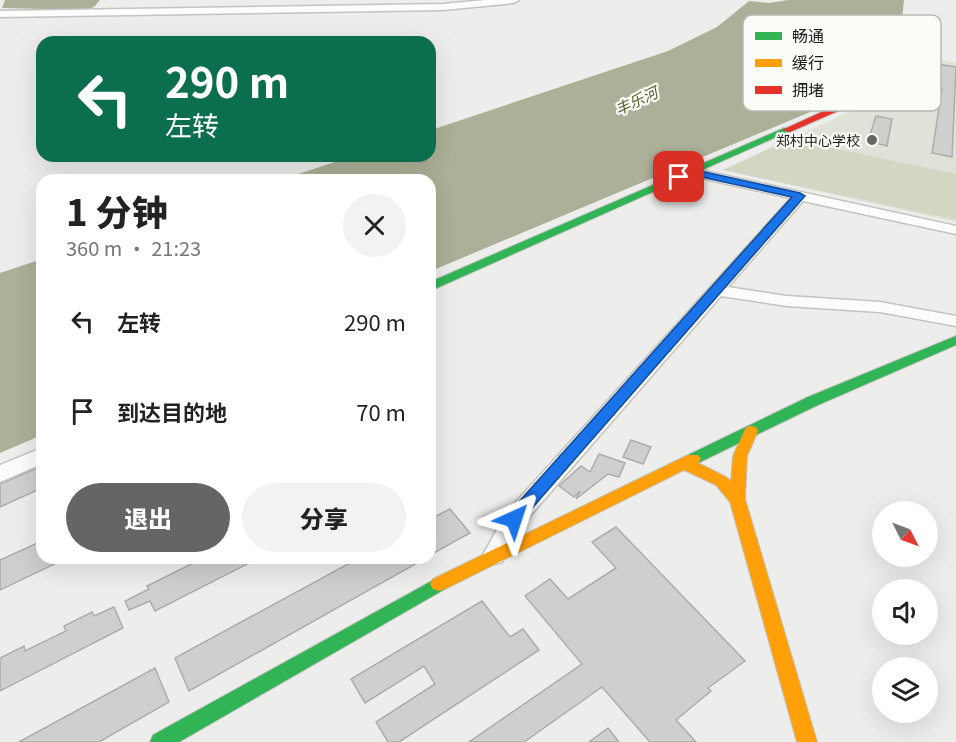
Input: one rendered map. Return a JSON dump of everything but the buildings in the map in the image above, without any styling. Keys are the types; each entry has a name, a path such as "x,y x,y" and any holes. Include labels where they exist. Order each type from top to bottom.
{"street":[{"path":"98,13 108,0"},
{"path":"0,14 443,7 514,0"},
{"path":"436,284 830,111"},
{"path":"691,172 956,230"},
{"path":"494,555 514,519 800,196"},
{"path":"716,290 787,301 880,307 956,321"},
{"path":"159,742 392,609 494,555 834,392 956,340"},
{"path":"751,431 740,456 737,499 807,742"},
{"path":"0,474 36,459"},
{"path":"684,463 718,477 737,499"}],"shaded area":[{"name":"郑村中心学校","path":"941,60 956,63 956,222 723,170 851,111 941,111"},
{"path":"790,139 956,174 956,220 723,170"}],"water":[{"path":"5,0 100,0 94,7 85,10 2,8"},
{"name":"丰乐河","path":"789,0 904,0 902,15 743,15 743,111 812,111 436,269 436,174 298,174 335,162 436,162 436,128 668,51 717,27 749,1 769,3"},
{"path":"36,261 36,438 0,453 0,273"}],"traffic: fast":[{"path":"436,284 787,130"},
{"path":"693,459 813,401 956,340"},
{"path":"160,742 439,584"}],"traffic: slow":[{"path":"751,431 740,456 737,499 807,742"},
{"path":"439,584 693,459"},
{"path":"684,463 721,481 737,499"}],"traffic: jam":[{"path":"787,130 830,111"}],"place":[{"name":"郑村中心学校","path":"872,140"}],"route":[{"path":"514,519 800,196 691,172 679,177"}]}
